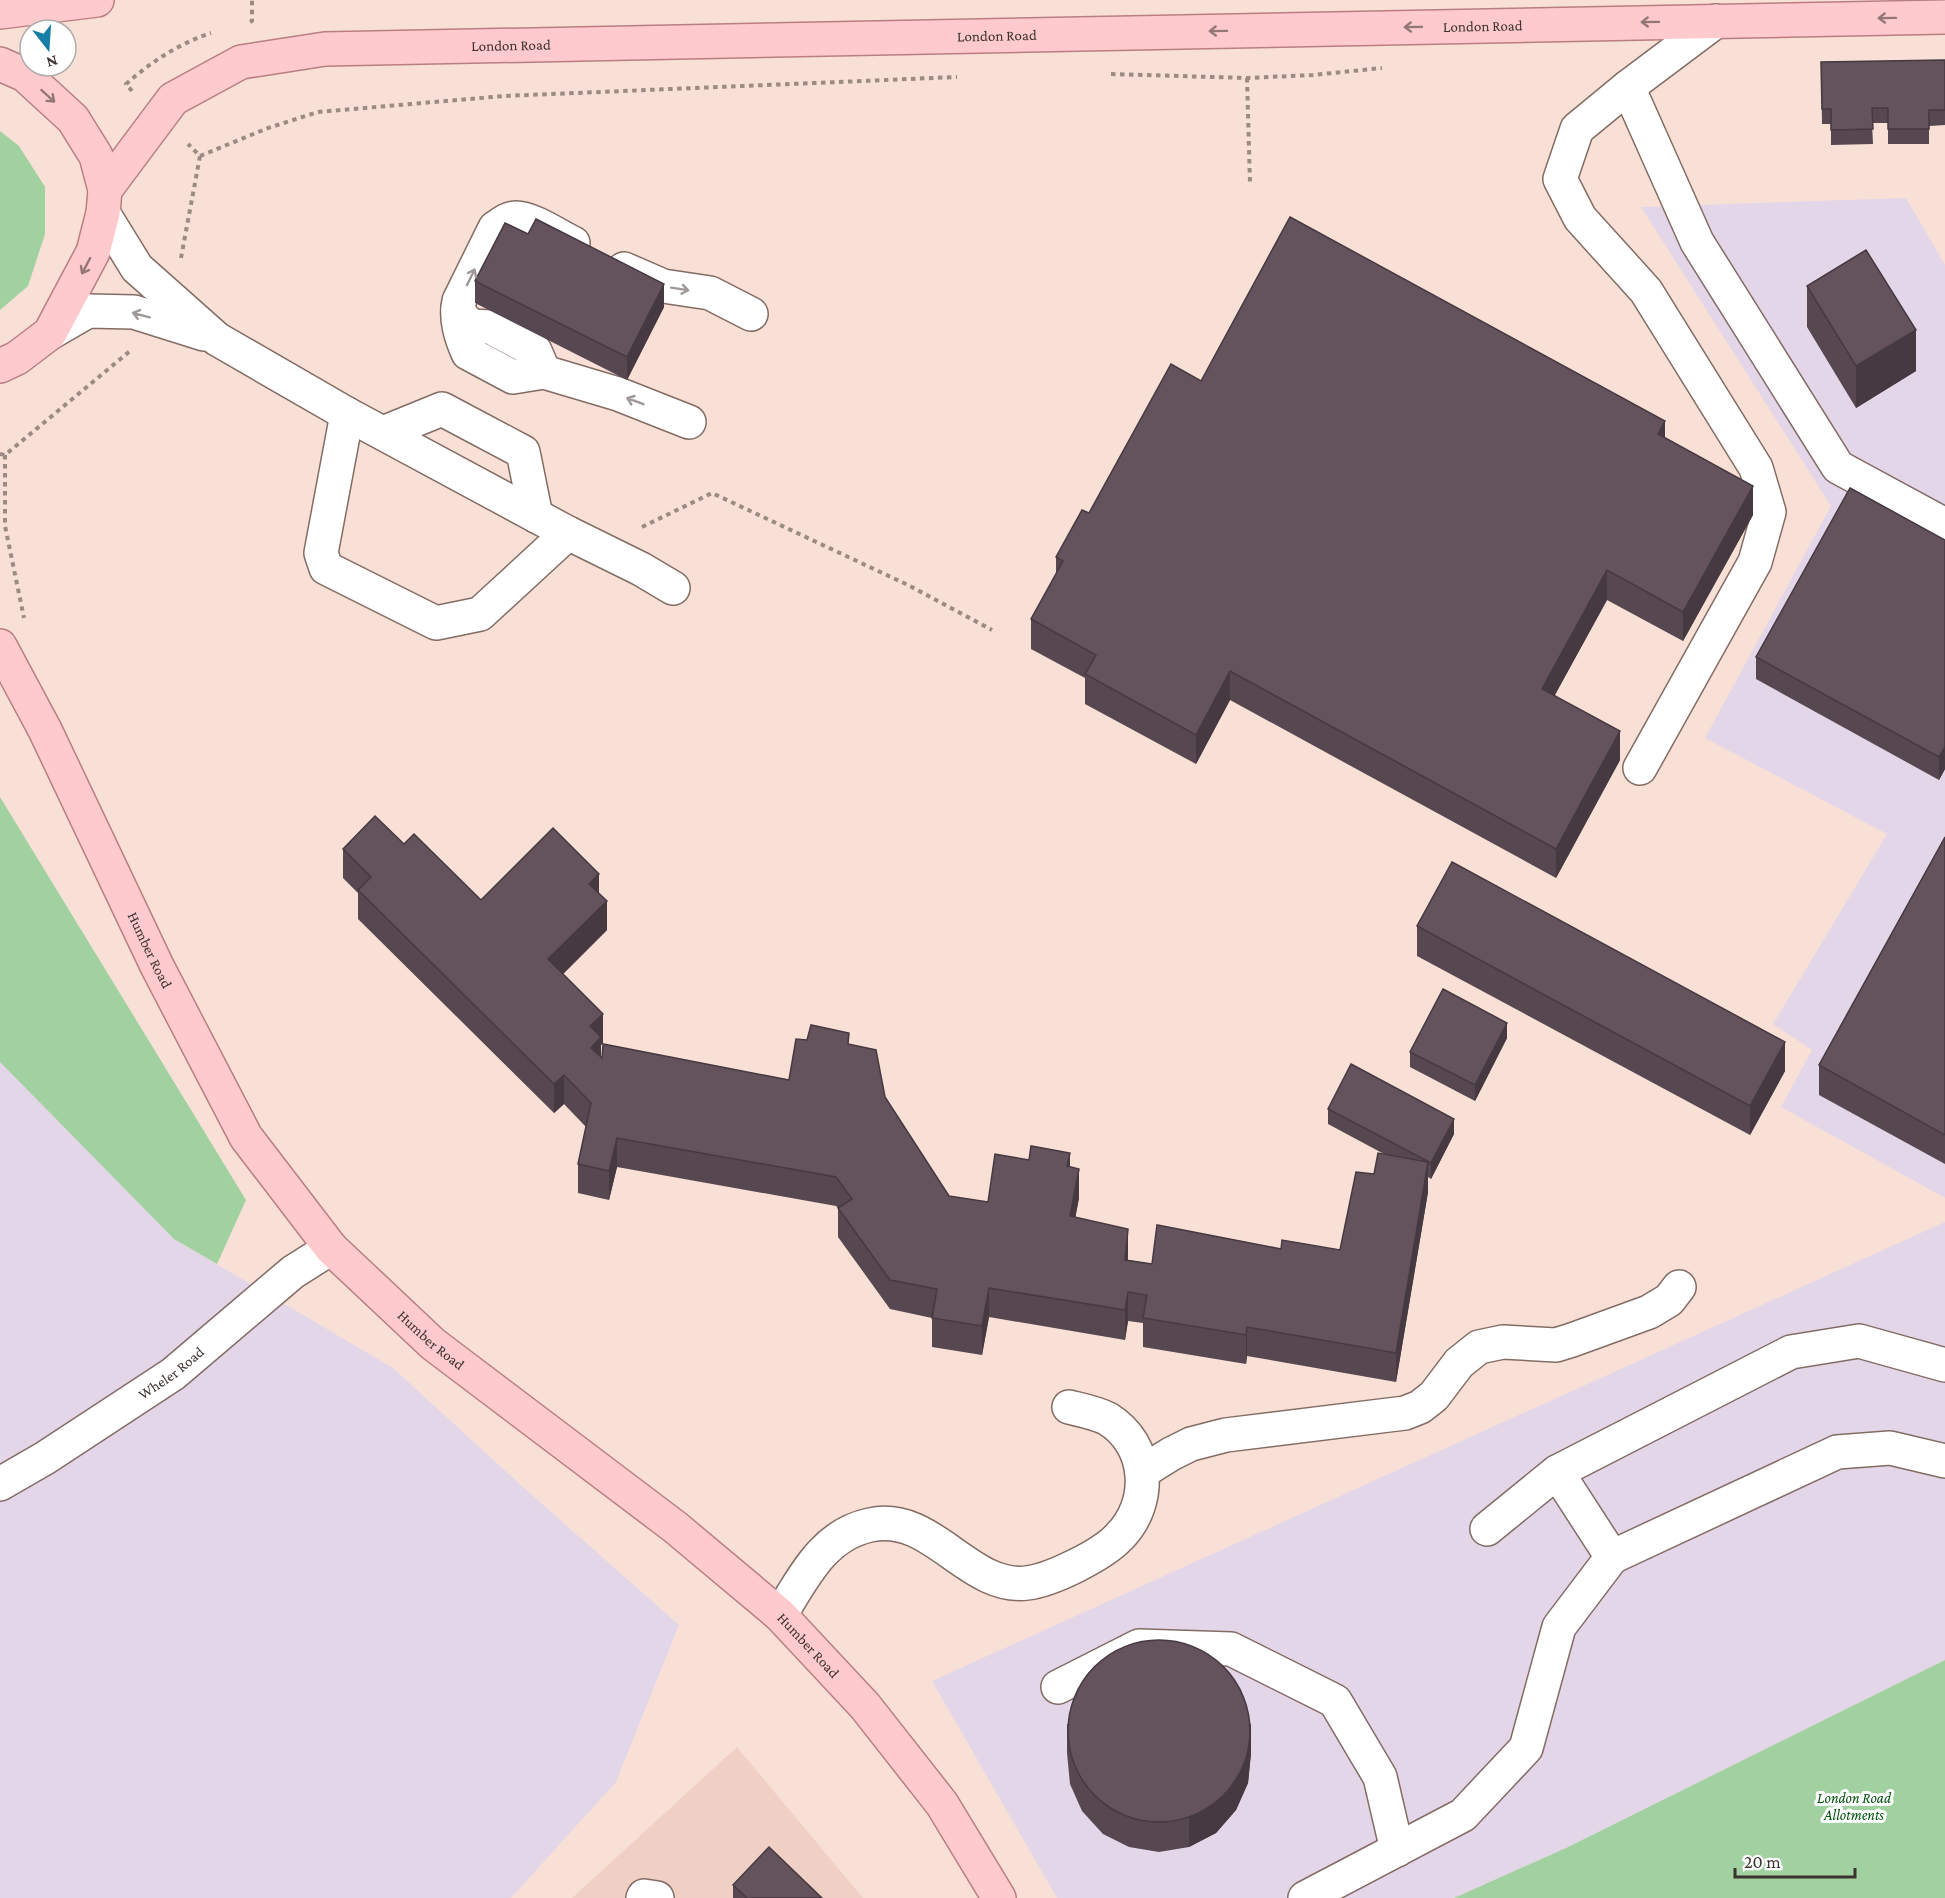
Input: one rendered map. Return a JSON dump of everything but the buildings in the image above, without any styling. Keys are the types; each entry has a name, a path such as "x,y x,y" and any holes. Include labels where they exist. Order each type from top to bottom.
{"main road":[{"path":"0,12 97,0"},
{"name":"London Road","path":"104,202 173,99 241,62 326,49 1945,17"},
{"path":"0,64 25,75 73,119 96,156 104,202 93,252 50,333 8,362 0,390"},
{"name":"Humber Road","path":"9,640 45,730 157,966 246,1137 331,1248 434,1344 675,1527 780,1615 865,1706 942,1803 999,1898"}],"street":[{"path":"1640,768 1755,562 1769,512 1756,468 1646,291 1580,218 1560,179 1577,129 1628,87 1716,21"},
{"path":"1628,87 1697,242 1838,467 1945,525"},
{"path":"104,202 137,268 217,339 347,414 568,533 641,568 673,588"},
{"path":"689,422 618,394 544,372 513,377 468,353 462,338 459,301 495,228 515,218 527,220 663,286 710,293 751,314"},
{"path":"50,333 88,311 134,312 217,339"},
{"path":"383,433 442,409 523,452 536,516"},
{"path":"347,414 321,554 326,568 436,623 480,614 568,533"},
{"name":"Wheler Road","path":"0,1484 45,1458 173,1374 293,1272 331,1248"},
{"path":"1142,1472 1191,1444 1226,1435 1405,1413 1420,1407 1434,1395 1459,1363 1479,1347 1503,1342 1556,1345 1572,1341 1649,1312 1670,1300 1679,1287"},
{"path":"1487,1529 1557,1472 1791,1352 1859,1341 1945,1365"},
{"path":"780,1615 828,1545 852,1530 872,1525 891,1522 916,1530 986,1574 1005,1583 1027,1583 1058,1574 1096,1554 1120,1537 1134,1515 1143,1494 1142,1472 1137,1453 1123,1432 1107,1418 1069,1407"},
{"path":"1305,1898 1463,1815 1526,1748 1559,1627 1612,1557 1837,1452 1890,1448 1945,1461"},
{"path":"1557,1472 1612,1557"},
{"path":"1058,1686 1139,1646 1231,1649 1335,1701 1380,1777 1397,1850"},
{"path":"642,1898 644,1896 657,1898"}],"path":[{"path":"1108,74 1247,78 1313,75 1384,68"},
{"path":"200,156 268,128 318,112 504,96 968,77"},
{"path":"1247,78 1250,184"},
{"path":"5,455 165,322"},
{"path":"0,454 5,455"},
{"path":"5,455 9,640"},
{"path":"620,559 636,530 712,493 908,585 992,630"}],"shaded area":[{"path":"1906,198 1945,265 1945,1198 1781,1107 1812,1050 1773,1024 1887,834 1705,738 1831,506 1641,207"},
{"path":"0,1062 174,1239 393,1368 679,1625 616,1782 511,1898 0,1898"},
{"path":"1945,1222 1945,1660 1566,1848 1454,1898 1057,1898 932,1681"},
{"path":"737,1747 863,1898 572,1898"}],"green space":[{"path":"0,131 19,146 45,187 45,234 28,286 0,310"},
{"path":"0,797 246,1200 217,1264 174,1239 0,1062"},
{"name":"London Road Allotments","path":"1945,1660 1945,1898 1454,1898 1566,1848"}]}
